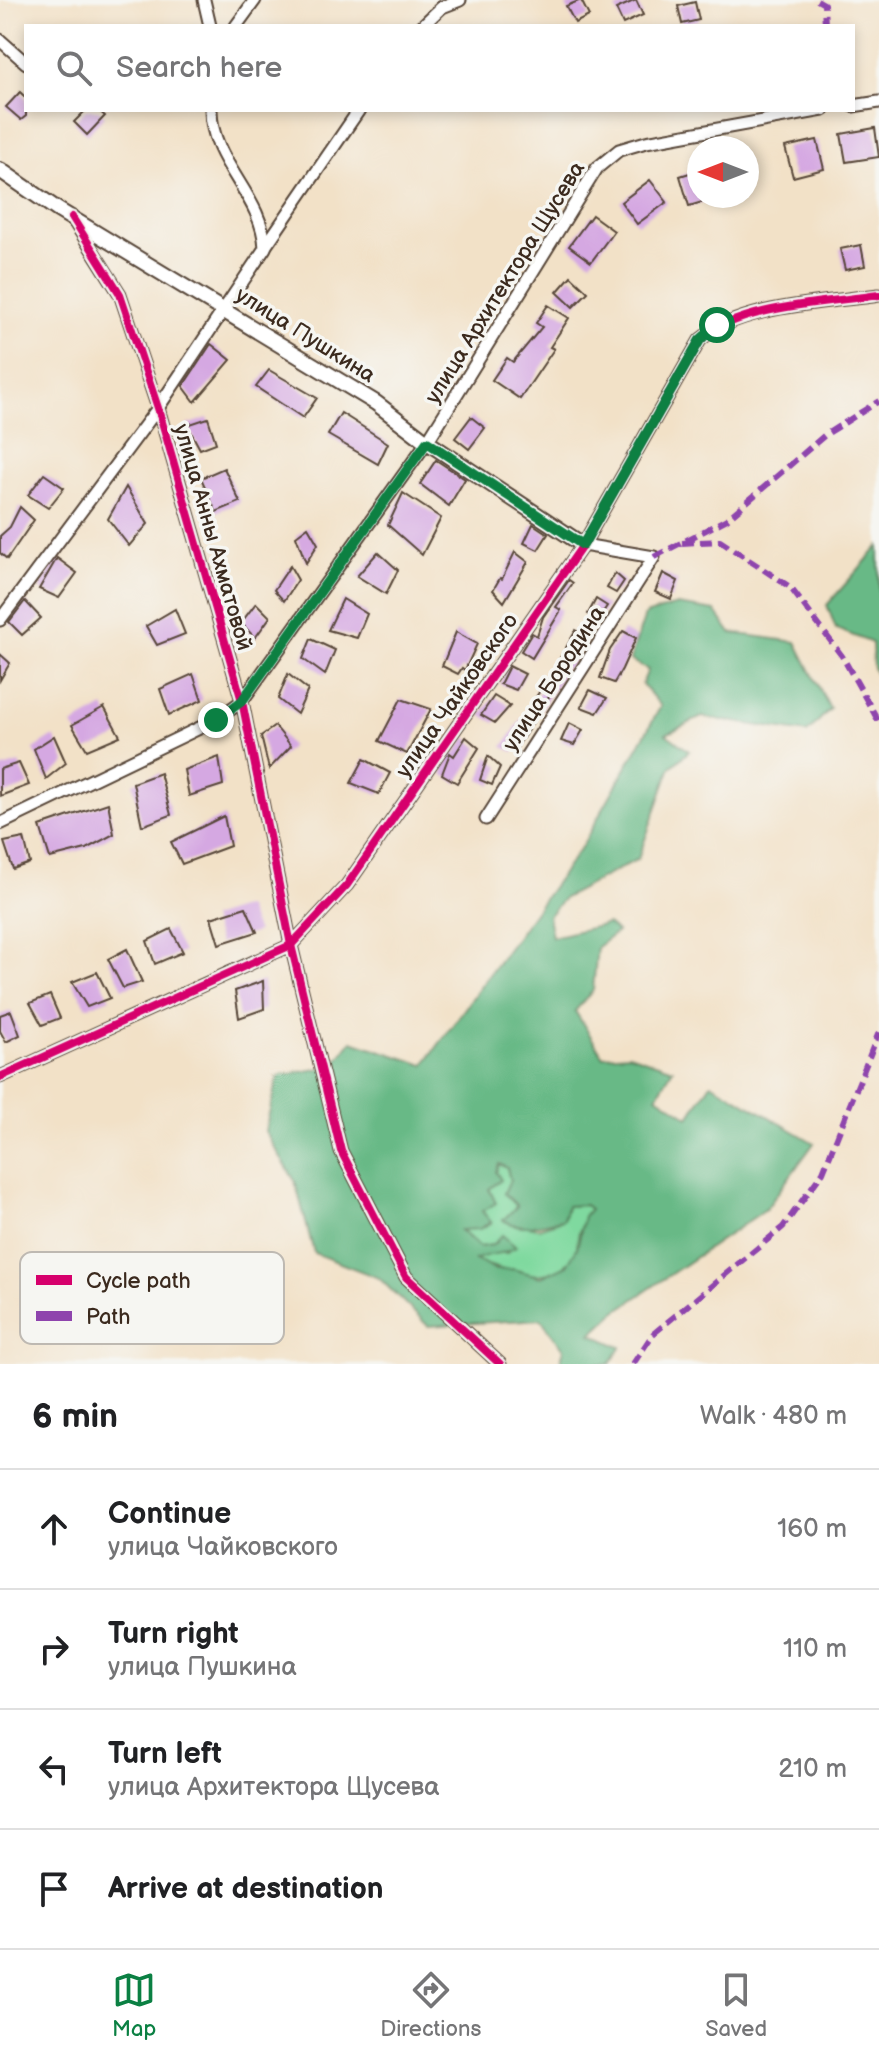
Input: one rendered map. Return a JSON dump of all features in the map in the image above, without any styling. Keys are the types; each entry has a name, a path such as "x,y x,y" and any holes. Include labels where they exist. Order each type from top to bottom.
{"street":[{"path":"204,0 210,24"},
{"path":"237,24 255,0"},
{"path":"424,24 442,7 460,0"},
{"path":"0,40 24,61"},
{"path":"855,106 879,102"},
{"path":"211,112 211,131 226,164 264,227 265,248"},
{"path":"0,620 158,408 222,308 246,279 358,112"},
{"name":"улица Архитектора Щусева","path":"0,824 216,720 242,701 427,442 597,168 619,150 646,142 812,112"},
{"name":"улица Пушкина","path":"0,170 376,403 427,442 583,545"},
{"name":"улица Анны Ахматовой","path":"72,217 120,294 158,408 242,701 291,945 341,1151 406,1277 500,1364"},
{"name":"улица Чайковского","path":"0,1077 291,945 347,885 583,545 700,340 717,325 746,316 879,295"},
{"name":"улица Бородина","path":"486,819 654,557 583,545"}],"green space":[{"path":"879,546 879,679 873,669 872,643 836,629 827,605"},
{"path":"677,605 715,611 731,633 796,642 830,709 807,733 702,717 666,734 689,751 671,767 638,859 564,898 548,916 552,937 607,924 617,932 597,947 593,990 575,1011 603,1056 629,1054 673,1069 657,1096 689,1117 711,1083 814,1143 766,1209 614,1313 591,1334 621,1347 610,1364 560,1364 564,1349 541,1319 428,1326 379,1278 314,1253 295,1181 265,1131 278,1076 333,1066 352,1041 424,1065 582,846 661,706 642,684 648,670 630,660 645,615","holes":["499,1164 507,1168 510,1180 504,1193 517,1206 503,1220 511,1224 532,1226 563,1220 567,1206 585,1205 590,1209 584,1216 577,1248 567,1265 541,1277 513,1269 496,1270 475,1260 516,1247 502,1235 493,1245 479,1247 460,1230 479,1229 491,1222 482,1211 496,1203 489,1189 501,1180 496,1172"]},
{"path":"499,1164 507,1168 517,1206 529,1226 538,1228 563,1220 567,1206 585,1205 590,1209 579,1232 576,1251 568,1263 557,1270 544,1274 515,1273 474,1259 492,1253 508,1253 493,1245 479,1247 460,1229 479,1229 491,1223 482,1211"}],"building":[{"path":"581,0 589,16 575,23 566,6"},
{"path":"636,0 643,15 623,24 616,9"},
{"path":"695,2 699,20 682,24 678,6"},
{"path":"20,92 24,96 26,116 21,120 6,107"},
{"path":"84,112 100,112 105,116 87,135 74,122"},
{"path":"875,128 879,157 846,162 841,134"},
{"path":"817,140 824,169 793,177 785,147"},
{"path":"687,174 687,199 680,176"},
{"path":"650,180 667,202 637,224 621,202"},
{"path":"592,215 614,231 591,262 569,246"},
{"path":"861,245 865,266 845,270 840,249"},
{"path":"571,276 588,292 573,307 557,292"},
{"path":"548,305 569,318 550,347 554,349 520,399 492,380 507,358 513,362 542,327 536,323"},
{"path":"211,344 231,360 195,402 183,386"},
{"path":"269,370 317,398 303,418 256,387"},
{"path":"341,413 388,443 378,464 328,435"},
{"path":"471,417 485,428 469,449 455,438"},
{"path":"208,418 216,443 200,449 187,425"},
{"path":"436,460 465,479 449,506 420,484"},
{"path":"224,468 240,502 216,512 201,478"},
{"path":"44,474 64,488 48,508 28,495"},
{"path":"126,487 148,524 129,546 108,519"},
{"path":"403,493 441,518 422,555 388,525"},
{"path":"20,507 34,520 7,559 0,553 0,536 10,527"},
{"path":"533,524 548,534 538,550 524,543"},
{"path":"308,527 318,544 306,563 296,536"},
{"path":"378,552 398,570 386,594 357,576"},
{"path":"515,552 528,562 504,602 493,590"},
{"path":"57,558 77,573 59,598 39,589"},
{"path":"290,566 298,580 284,601 274,590"},
{"path":"615,573 624,581 616,593 607,588"},
{"path":"663,573 678,581 671,599 655,592"},
{"path":"569,580 573,583 556,607 561,610 532,658 521,651 532,633 537,636 543,617"},
{"path":"343,599 367,614 357,638 328,630"},
{"path":"596,599 607,606 598,620 588,614"},
{"path":"25,601 41,618 22,635 9,622"},
{"path":"256,603 270,617 255,638 241,623"},
{"path":"175,609 185,634 157,645 146,626"},
{"path":"576,630 588,637 568,669 556,665"},
{"path":"623,631 636,638 614,683 600,678 610,650"},
{"path":"456,632 477,644 465,670 462,668 458,674 442,666"},
{"path":"311,639 335,650 325,675 303,659"},
{"path":"0,654 10,663 0,680"},
{"path":"509,666 525,674 516,690 500,684"},
{"path":"553,671 562,676 514,752 503,747"},
{"path":"193,674 202,700 169,715 160,689"},
{"path":"288,674 308,690 297,714 278,699"},
{"path":"590,690 607,698 597,713 581,707"},
{"path":"494,696 510,706 495,723 481,715"},
{"path":"401,699 431,709 407,754 379,741"},
{"path":"104,707 120,736 87,750 72,725"},
{"path":"569,723 583,730 574,745 561,741"},
{"path":"275,726 291,746 269,769 261,736"},
{"path":"54,736 66,763 46,779 34,749"},
{"path":"466,737 479,748 457,783 442,774 450,753 454,756"},
{"path":"488,756 500,767 492,785 480,780"},
{"path":"219,757 223,785 189,796 184,770"},
{"path":"364,759 390,773 379,794 351,783"},
{"path":"19,763 29,785 0,796 0,769"},
{"path":"160,773 171,815 142,826 133,783"},
{"path":"108,803 114,834 86,849 50,858 40,826"},
{"path":"224,816 230,846 182,864 171,842"},
{"path":"24,838 30,863 13,869 4,842"},
{"path":"246,907 257,932 219,944 211,918"},
{"path":"171,929 183,952 155,964 147,941"},
{"path":"127,949 142,982 123,988 108,959"},
{"path":"97,972 110,998 87,1007 72,982"},
{"path":"263,981 264,1009 239,1018 235,991"},
{"path":"50,995 60,1018 42,1025 30,1003"},
{"path":"11,1011 20,1035 6,1042 0,1031 0,1015"}],"marked path":[{"path":"817,0 824,4 825,24"},
{"path":"654,557 727,519 825,435 879,401"},
{"path":"682,543 720,541 790,587 842,656 879,722"},
{"path":"633,1364 653,1334 783,1227 823,1172 879,1032"}],"cycle path":[{"path":"72,217 120,294 158,408 242,701 291,945 341,1151 406,1277 500,1364"},
{"path":"0,1077 291,945 347,885 583,545 700,340 717,328 760,312 879,295"}],"route":[{"path":"216,720 242,701 427,442 583,545 700,340 717,325"}]}
